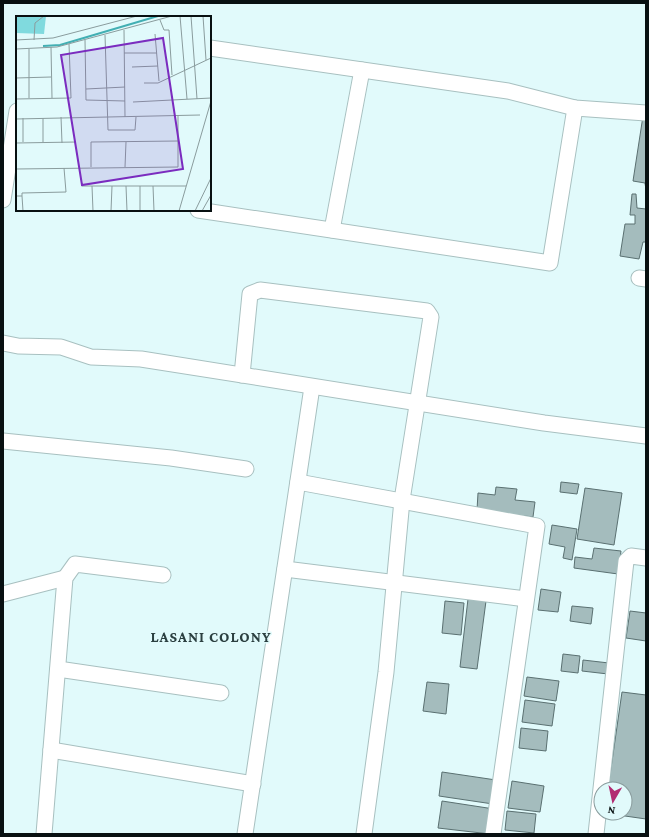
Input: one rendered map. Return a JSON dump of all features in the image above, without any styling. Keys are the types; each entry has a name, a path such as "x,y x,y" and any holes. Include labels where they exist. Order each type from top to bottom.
{"street":[{"path":"211,48 508,91 575,108 646,114"},
{"path":"332,230 362,70"},
{"path":"205,211 550,263 575,108"},
{"path":"3,200 12,182 16,125"},
{"path":"242,375 250,294 260,290 427,311 431,317 402,500 386,672 364,834"},
{"path":"3,343 18,346 61,347 91,357 141,360 544,423 646,436"},
{"path":"245,834 312,387"},
{"path":"3,442 172,458 246,469"},
{"path":"298,482 537,526 493,834"},
{"path":"596,834 626,561 631,556 646,558"},
{"path":"44,834 65,578 76,564 163,575"},
{"path":"285,569 526,599"},
{"path":"3,594 65,578"},
{"path":"58,669 221,693"},
{"path":"51,750 253,784"}],"building":[{"path":"643,116 646,117 646,190 645,183 633,181"},
{"path":"632,194 636,194 637,208 646,209 646,242 643,242 639,259 620,256 625,224 635,224 635,215 630,215"},
{"path":"561,482 579,484 577,494 560,492"},
{"path":"496,487 517,489 515,500 535,502 533,517 477,510 478,493 495,495"},
{"path":"585,488 622,493 614,545 577,539"},
{"path":"552,525 577,529 572,560 563,558 565,547 549,544"},
{"path":"594,548 621,551 618,574 574,568 575,557 592,559"},
{"path":"541,589 561,592 558,612 538,610"},
{"path":"468,599 486,601 477,669 460,667"},
{"path":"445,601 464,603 461,635 442,633"},
{"path":"572,606 593,608 591,624 570,621"},
{"path":"630,611 646,613 646,641 626,638"},
{"path":"563,654 580,656 578,673 561,671"},
{"path":"583,660 609,663 608,674 582,671"},
{"path":"527,677 559,681 556,701 524,696"},
{"path":"427,682 449,684 446,714 423,711"},
{"path":"622,692 646,695 646,819 633,817 633,781 609,781"},
{"path":"525,700 555,704 552,726 522,722"},
{"path":"521,728 548,731 546,751 519,748"},
{"path":"442,772 496,780 493,804 439,796"},
{"path":"512,781 544,786 540,812 508,808"},
{"path":"442,801 494,809 490,834 438,828"},
{"path":"507,811 536,814 534,833 505,830"}],"district":[{"name":"LASANI COLONY","path":"211,637"}]}
